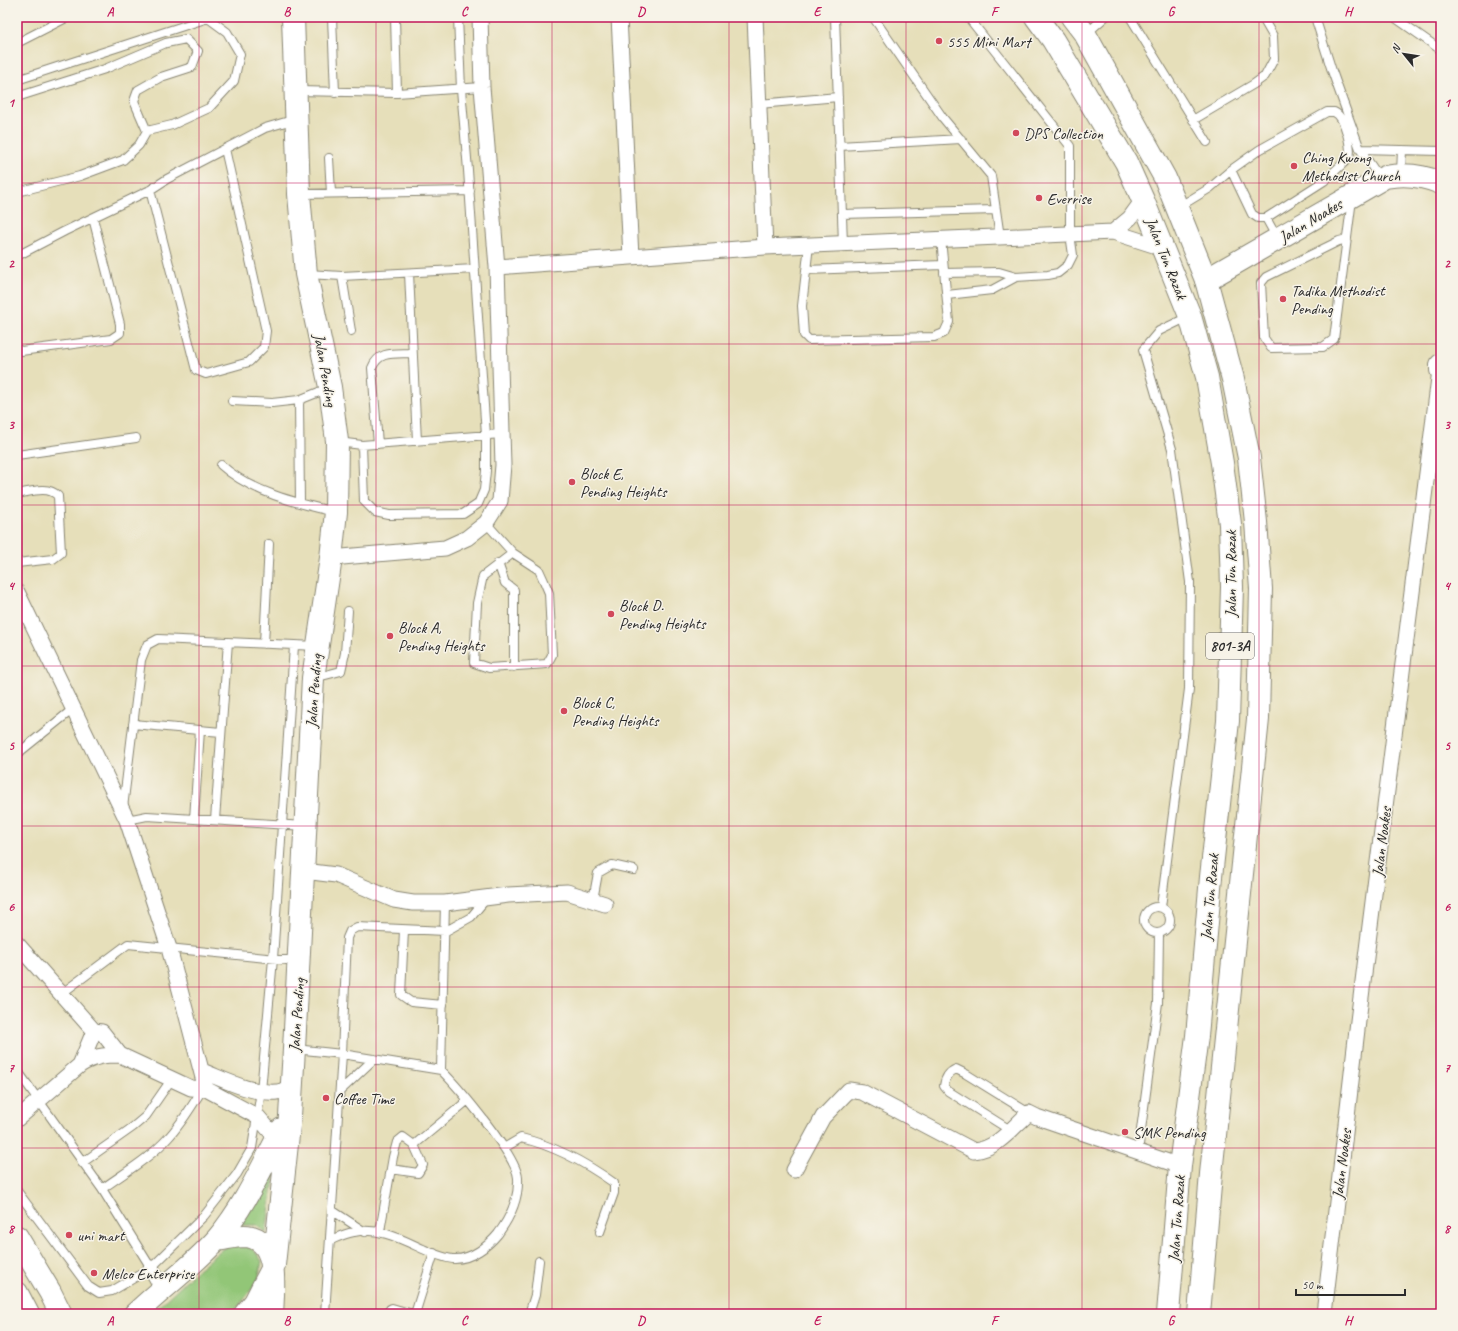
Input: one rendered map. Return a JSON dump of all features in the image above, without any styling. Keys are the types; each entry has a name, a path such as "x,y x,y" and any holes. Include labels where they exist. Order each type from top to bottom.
{"main road":[{"name":"Jalan Pending","path":"136,1311 163,1289 216,1240 238,1212 259,1176 290,1116 300,961 304,871 304,826 313,678 331,558 336,512 337,442 330,387 306,274 299,194 297,91 293,17"},
{"name":"Jalan Tun Razak","path":"1036,17 1053,40 1109,131 1143,200 1190,316 1207,377 1222,463 1230,524 1232,587 1228,721 1210,877 1196,1036 1180,1166 1168,1314"},
{"name":"Jalan Tun Razak","path":"1072,17 1085,34 1164,178 1206,280 1233,379 1249,458 1261,589 1258,719 1211,1174 1199,1314"},
{"name":"Jalan Noakes","path":"1206,280 1278,240 1385,177 1401,174 1428,177 1441,183"},
{"path":"272,1314 274,1265 290,1116"},
{"path":"216,1240 244,1236 257,1240 266,1249 274,1265"},
{"path":"17,1237 50,1292 61,1314"},
{"path":"245,1314 255,1302 274,1265"},
{"path":"50,1292 70,1314"},
{"path":"17,1293 28,1314"}],"street":[{"path":"331,558 444,548 467,538 486,523 500,502 503,466 497,267 482,87 480,17"},
{"path":"619,17 631,257"},
{"path":"755,17 765,247"},
{"path":"1113,232 1130,218 1143,200"},
{"path":"497,267 765,247 1113,232 1163,248"},
{"name":"Jalan Noakes","path":"1324,1314 1358,1021 1441,369"},
{"path":"18,596 125,815 169,948 202,1071 204,1089"},
{"path":"304,871 336,875 394,900 413,903 445,903 487,898 568,892 599,902"},
{"path":"17,944 94,1031 102,1032 120,1055"},
{"path":"80,1065 94,1031"},
{"path":"17,1119 40,1101 80,1065 102,1054 120,1055 171,1080 191,1088 204,1089 258,1117 277,1139"},
{"path":"202,1071 226,1081 261,1091 279,1092 292,1086"},
{"path":"794,1170 823,1117 849,1090 862,1092 974,1151 985,1150 1029,1113 1037,1118 1180,1166"},
{"path":"151,1268 163,1289"}],"lane":[{"path":"17,43 68,17"},
{"path":"332,17 335,93"},
{"path":"395,17 397,93"},
{"path":"362,445 364,501 375,512 389,515 463,514 478,504 484,490 486,471 486,435 470,191 461,90 458,17"},
{"path":"835,17 843,244"},
{"path":"873,17 943,118 991,176 1000,237"},
{"path":"806,270 944,269 999,272 1016,277 1058,273 1068,265 1073,255 1070,234 1070,146 968,17"},
{"path":"1085,34 1105,17"},
{"path":"1130,17 1207,142"},
{"path":"1193,120 1265,76 1274,60 1273,36 1262,17"},
{"path":"1315,17 1332,71 1360,149 1375,171 1372,185"},
{"path":"1394,17 1441,50"},
{"path":"17,80 208,18 227,32 240,54 234,81 208,108 172,125 146,130"},
{"path":"17,97 105,69 166,43 186,39 198,51 192,67 161,77 138,90 134,101 146,130 140,145 123,160 80,176 17,192"},
{"path":"297,91 335,93 397,93 461,90 482,87"},
{"path":"759,104 838,97"},
{"path":"1176,208 1210,188 1231,170 1259,150 1327,112 1334,112 1341,117 1351,146 1349,158 1324,181 1266,218 1258,218 1252,214 1231,170"},
{"path":"17,256 150,190 167,179 265,128 297,119"},
{"path":"840,146 961,139"},
{"path":"1360,149 1441,150"},
{"path":"150,190 196,370 206,374 249,362 264,347 266,331 225,150"},
{"path":"1401,174 1402,150"},
{"path":"329,158 331,193"},
{"path":"299,194 470,191"},
{"path":"1347,239 1339,241 1266,277 1261,284 1264,338 1271,348 1323,347 1334,339 1353,195"},
{"path":"842,214 996,210"},
{"path":"17,349 21,351 111,339 120,333 120,324 93,218"},
{"path":"1266,218 1278,240"},
{"path":"809,245 802,306 804,335 809,340 934,337 944,333 949,322 941,240"},
{"path":"306,274 342,276 475,269"},
{"path":"409,273 417,441"},
{"path":"342,276 351,331"},
{"path":"947,295 992,290 1016,277"},
{"path":"1161,907 1189,689 1190,582 1172,449 1143,350 1159,331 1190,316"},
{"path":"378,444 372,368 375,360 381,355 412,353"},
{"path":"232,401 272,403 299,400 330,387"},
{"path":"299,400 300,504"},
{"path":"337,442 362,445 501,434"},
{"path":"17,455 136,438"},
{"path":"221,465 233,476 249,485 300,504 336,512"},
{"path":"17,494 45,490 54,491 58,496 61,553 53,559 17,563"},
{"path":"486,523 513,553 539,570 549,593 552,655 546,664 489,668 474,663 478,596 483,576 513,553"},
{"path":"264,644 269,544"},
{"path":"498,563 505,583 514,590 514,667"},
{"path":"313,678 341,671 346,653 348,611"},
{"path":"304,826 125,815 133,724 141,660 147,645 158,639 317,646"},
{"path":"215,820 228,642"},
{"path":"17,1191 88,1286 99,1293 112,1291 151,1268 204,1216 237,1174 252,1148 261,1091 273,959 294,646"},
{"path":"17,754 73,709"},
{"path":"133,724 221,732"},
{"path":"194,819 200,730"},
{"path":"599,902 598,873 612,865 634,870"},
{"path":"325,1314 333,1211 347,938 350,931 357,927 446,931 471,917 487,898"},
{"path":"441,1070 446,931 445,903"},
{"path":"1161,907 1168,912 1170,921 1167,929 1159,933 1147,929 1144,917 1152,908 1161,907"},
{"path":"404,930 401,995 411,1002 443,1005"},
{"path":"1138,1152 1158,1003 1159,933"},
{"path":"61,994 128,944 300,961"},
{"path":"294,1049 342,1054 441,1070 504,1148 513,1163 518,1177 514,1206 507,1222 488,1244 469,1256 455,1259 434,1254 380,1231 354,1232 331,1240"},
{"path":"340,1091 374,1060"},
{"path":"17,1070 82,1163 102,1188 151,1268"},
{"path":"1010,1130 948,1091 944,1086 944,1081 950,1072 956,1070 966,1074 1029,1113"},
{"path":"82,1163 146,1116 171,1080"},
{"path":"102,1188 148,1156 168,1139 204,1089"},
{"path":"414,1145 467,1101"},
{"path":"380,1231 391,1169 397,1142 403,1137 414,1145 423,1165 418,1173 391,1169"},
{"path":"504,1148 521,1138 544,1144 589,1167 614,1183 614,1193 600,1232"},
{"path":"333,1211 365,1232"},
{"path":"387,1314 392,1308 414,1314 434,1254"},
{"path":"529,1314 535,1295 539,1261"}],"green space":[{"path":"277,1158 266,1233 257,1225 241,1225"},
{"path":"240,1243 254,1250 262,1261 258,1281 231,1314 151,1314 197,1270 227,1245"}],"place":[{"name":"555 Mini Mart","path":"939,41"},
{"name":"DPS Collection","path":"1016,133"},
{"name":"Ching Kwong Methodist Church","path":"1294,166"},
{"name":"Everrise","path":"1039,198"},
{"name":"Tadika Methodist Pending","path":"1283,299"},
{"name":"Block E, Pending Heights","path":"572,482"},
{"name":"Block D. Pending Heights","path":"611,614"},
{"name":"Block A, Pending Heights","path":"390,636"},
{"name":"Block C, Pending Heights","path":"564,711"},
{"name":"Coffee Time","path":"326,1098"},
{"name":"SMK Pending","path":"1125,1132"},
{"name":"uni mart","path":"69,1235"},
{"name":"Melco Enterprise","path":"94,1273"}]}
